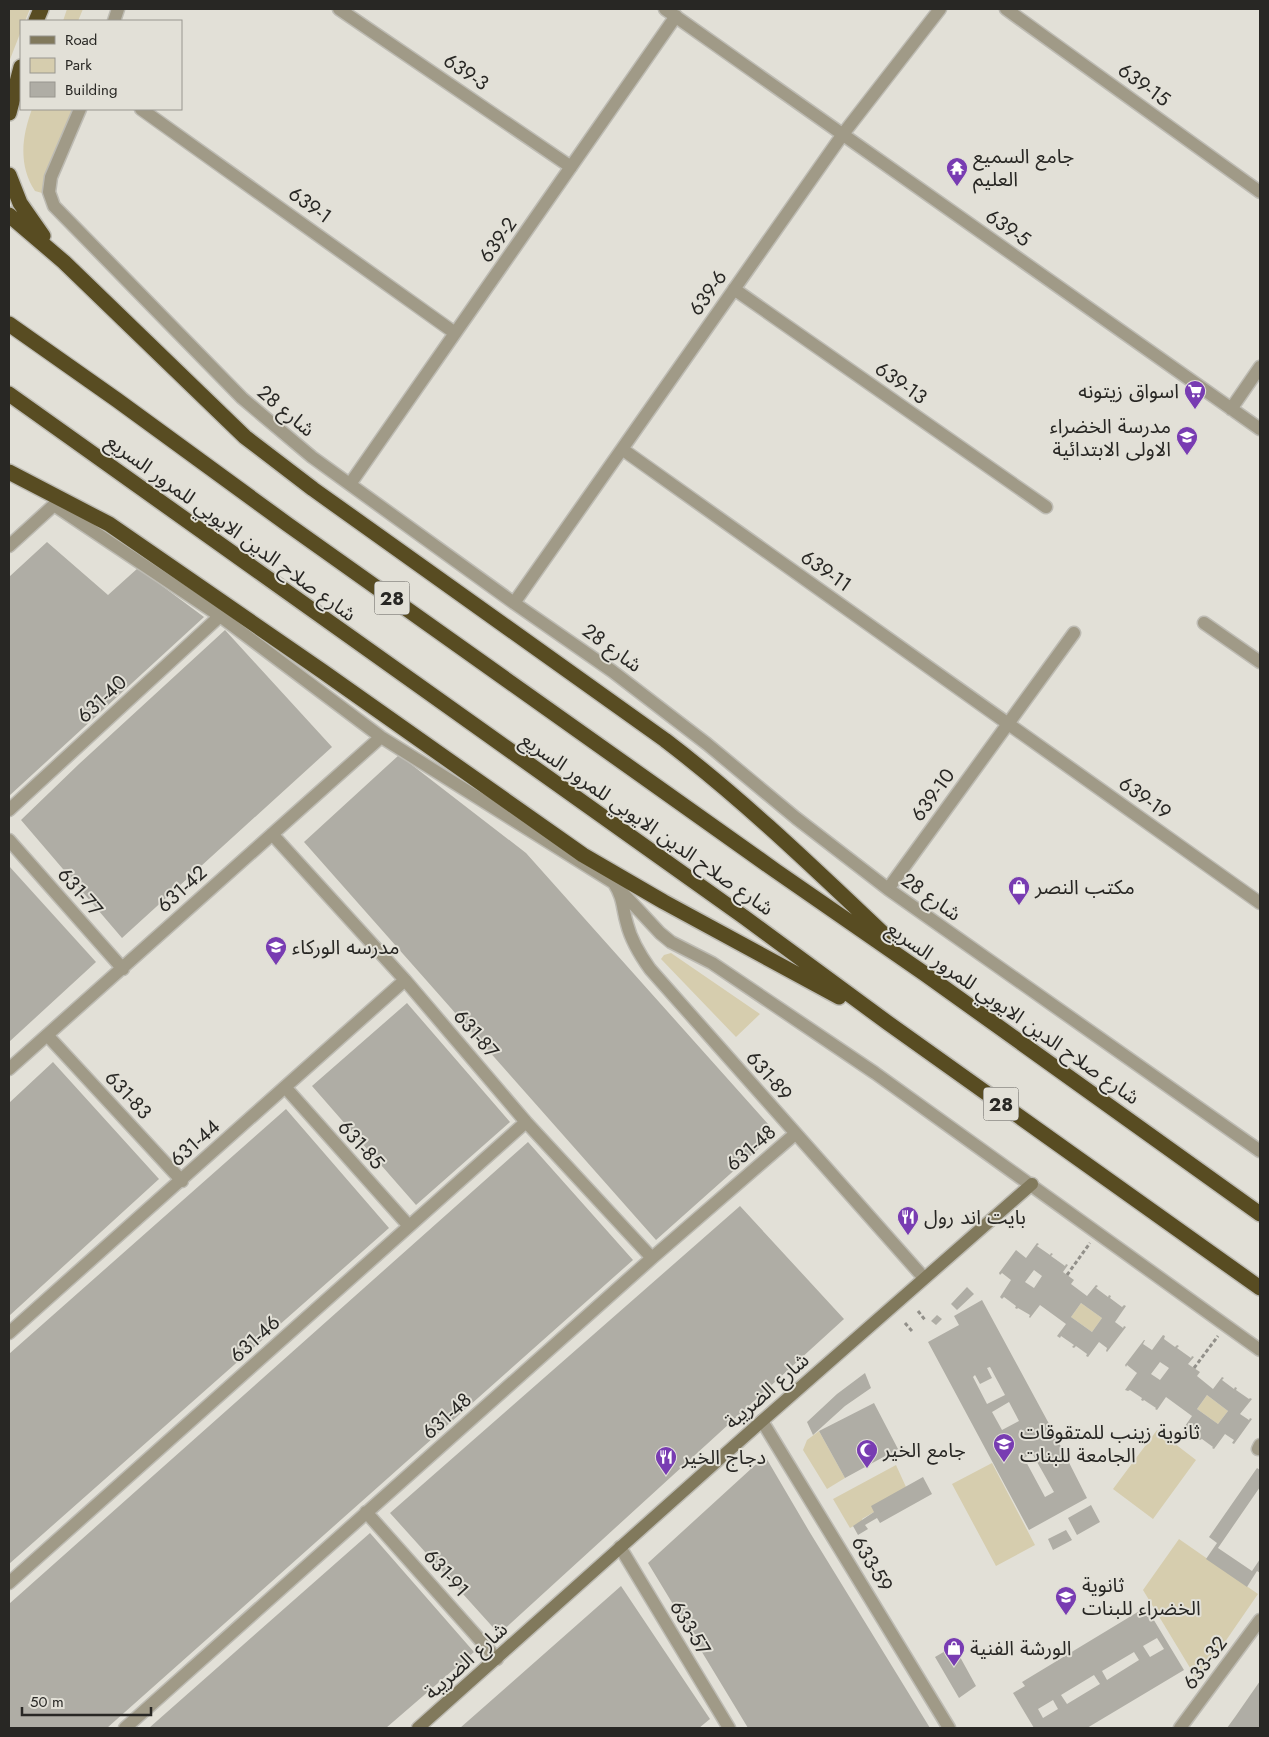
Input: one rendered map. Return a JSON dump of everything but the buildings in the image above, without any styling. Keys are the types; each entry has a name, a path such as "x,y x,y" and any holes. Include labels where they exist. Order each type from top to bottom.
{"highway":[{"path":"9,85 20,58"},
{"path":"9,113 20,71"},
{"path":"9,175 20,203 38,230 64,262"},
{"path":"9,215 64,262 246,437 313,488 665,740 708,773 792,848 925,974"},
{"name":"شارع صلاح الدين الايوبي للمرور السريع","path":"9,324 117,400 303,536 925,974 1260,1214"},
{"name":"شارع صلاح الدين الايوبي للمرور السريع","path":"9,394 744,917 888,1023 1260,1288"},
{"path":"9,472 109,524 322,670 583,855 664,902 888,1023"}],"street":[{"name":"639-3","path":"339,9 571,167"},
{"name":"639-5","path":"666,9 1260,429"},
{"name":"639-6","path":"514,603 843,134 940,9"},
{"name":"639-15","path":"1006,9 1260,192"},
{"name":"639-2","path":"350,484 676,16"},
{"name":"شارع 28","path":"80,110 51,177 49,192 54,206 242,398 277,429 350,484 660,707 796,818 888,889 1260,1151"},
{"name":"639-1","path":"143,110 455,333"},
{"name":"639-13","path":"734,289 1046,507"},
{"path":"1231,409 1260,367"},
{"name":"639-11","path":"622,449 1009,724"},
{"path":"9,546 54,505 220,616 381,737 614,883"},
{"name":"631-40","path":"9,810 220,616"},
{"path":"1204,623 1260,662"},
{"name":"639-10","path":"888,889 1074,633"},
{"name":"639-19","path":"1009,724 1260,903"},
{"name":"631-42","path":"9,1069 381,737"},
{"name":"631-87","path":"272,834 405,980 526,1122 652,1258"},
{"name":"631-77","path":"9,840 123,968"},
{"path":"583,855 605,873 670,942 698,955 739,980 875,1072 1260,1350"},
{"name":"631-89","path":"614,883 623,902 625,920 632,938 650,969 924,1278"},
{"name":"631-44","path":"9,1333 182,1181 405,980"},
{"name":"631-83","path":"47,1035 182,1181"},
{"name":"631-85","path":"286,1088 409,1226"},
{"name":"631-46","path":"9,1583 526,1122"},
{"name":"631-48","path":"125,1728 652,1258 795,1134"},
{"name":"شارع الضريبة","path":"418,1728 762,1421 1032,1184"},
{"name":"633-59","path":"762,1421 949,1728"},
{"name":"631-91","path":"366,1512 497,1659"},
{"name":"633-57","path":"620,1547 725,1727"},
{"name":"633-32","path":"1180,1728 1260,1620"}],"path":[{"path":"1067,1275 1097,1232"},
{"path":"918,1311 925,1320"},
{"path":"905,1323 912,1331"},
{"path":"1194,1368 1226,1326"}],"green space":[{"path":"9,9 30,9 25,20 20,20 20,34 9,62"},
{"path":"67,9 83,9 78,20 63,20"},
{"path":"32,110 74,110 52,158 42,193 35,191 26,171 23,150"},
{"path":"671,953 760,1014 736,1037 661,959 664,955"},
{"path":"1081,1303 1102,1318 1092,1332 1071,1317"},
{"path":"1207,1395 1228,1411 1218,1424 1197,1409"},
{"path":"1157,1430 1196,1460 1153,1519 1113,1489"},
{"path":"819,1431 845,1478 827,1489 803,1450 807,1440"},
{"path":"992,1463 1035,1545 996,1566 952,1484"},
{"path":"896,1465 906,1487 862,1519 863,1521 850,1528 833,1499"},
{"path":"1179,1539 1258,1594 1198,1681 1143,1590"}],"place":[{"name":"جامع السميع العليم","path":"957,187"},
{"name":"اسواق زيتونه","path":"1195,410"},
{"name":"مدرسة الخضراء الاولى الابتدائية","path":"1187,456"},
{"name":"مكتب النصر","path":"1019,906"},
{"name":"مدرسه الوركاء","path":"276,966"},
{"name":"بايت اند رول","path":"908,1236"},
{"name":"ثانوية زينب للمتقوقات الجامعة للبنات","path":"1004,1463"},
{"name":"جامع الخير","path":"867,1469"},
{"name":"دجاج الخير","path":"666,1476"},
{"name":"ثانوية الخضراء للبنات","path":"1066,1616"},
{"name":"الورشة الفنية","path":"954,1667"}]}
